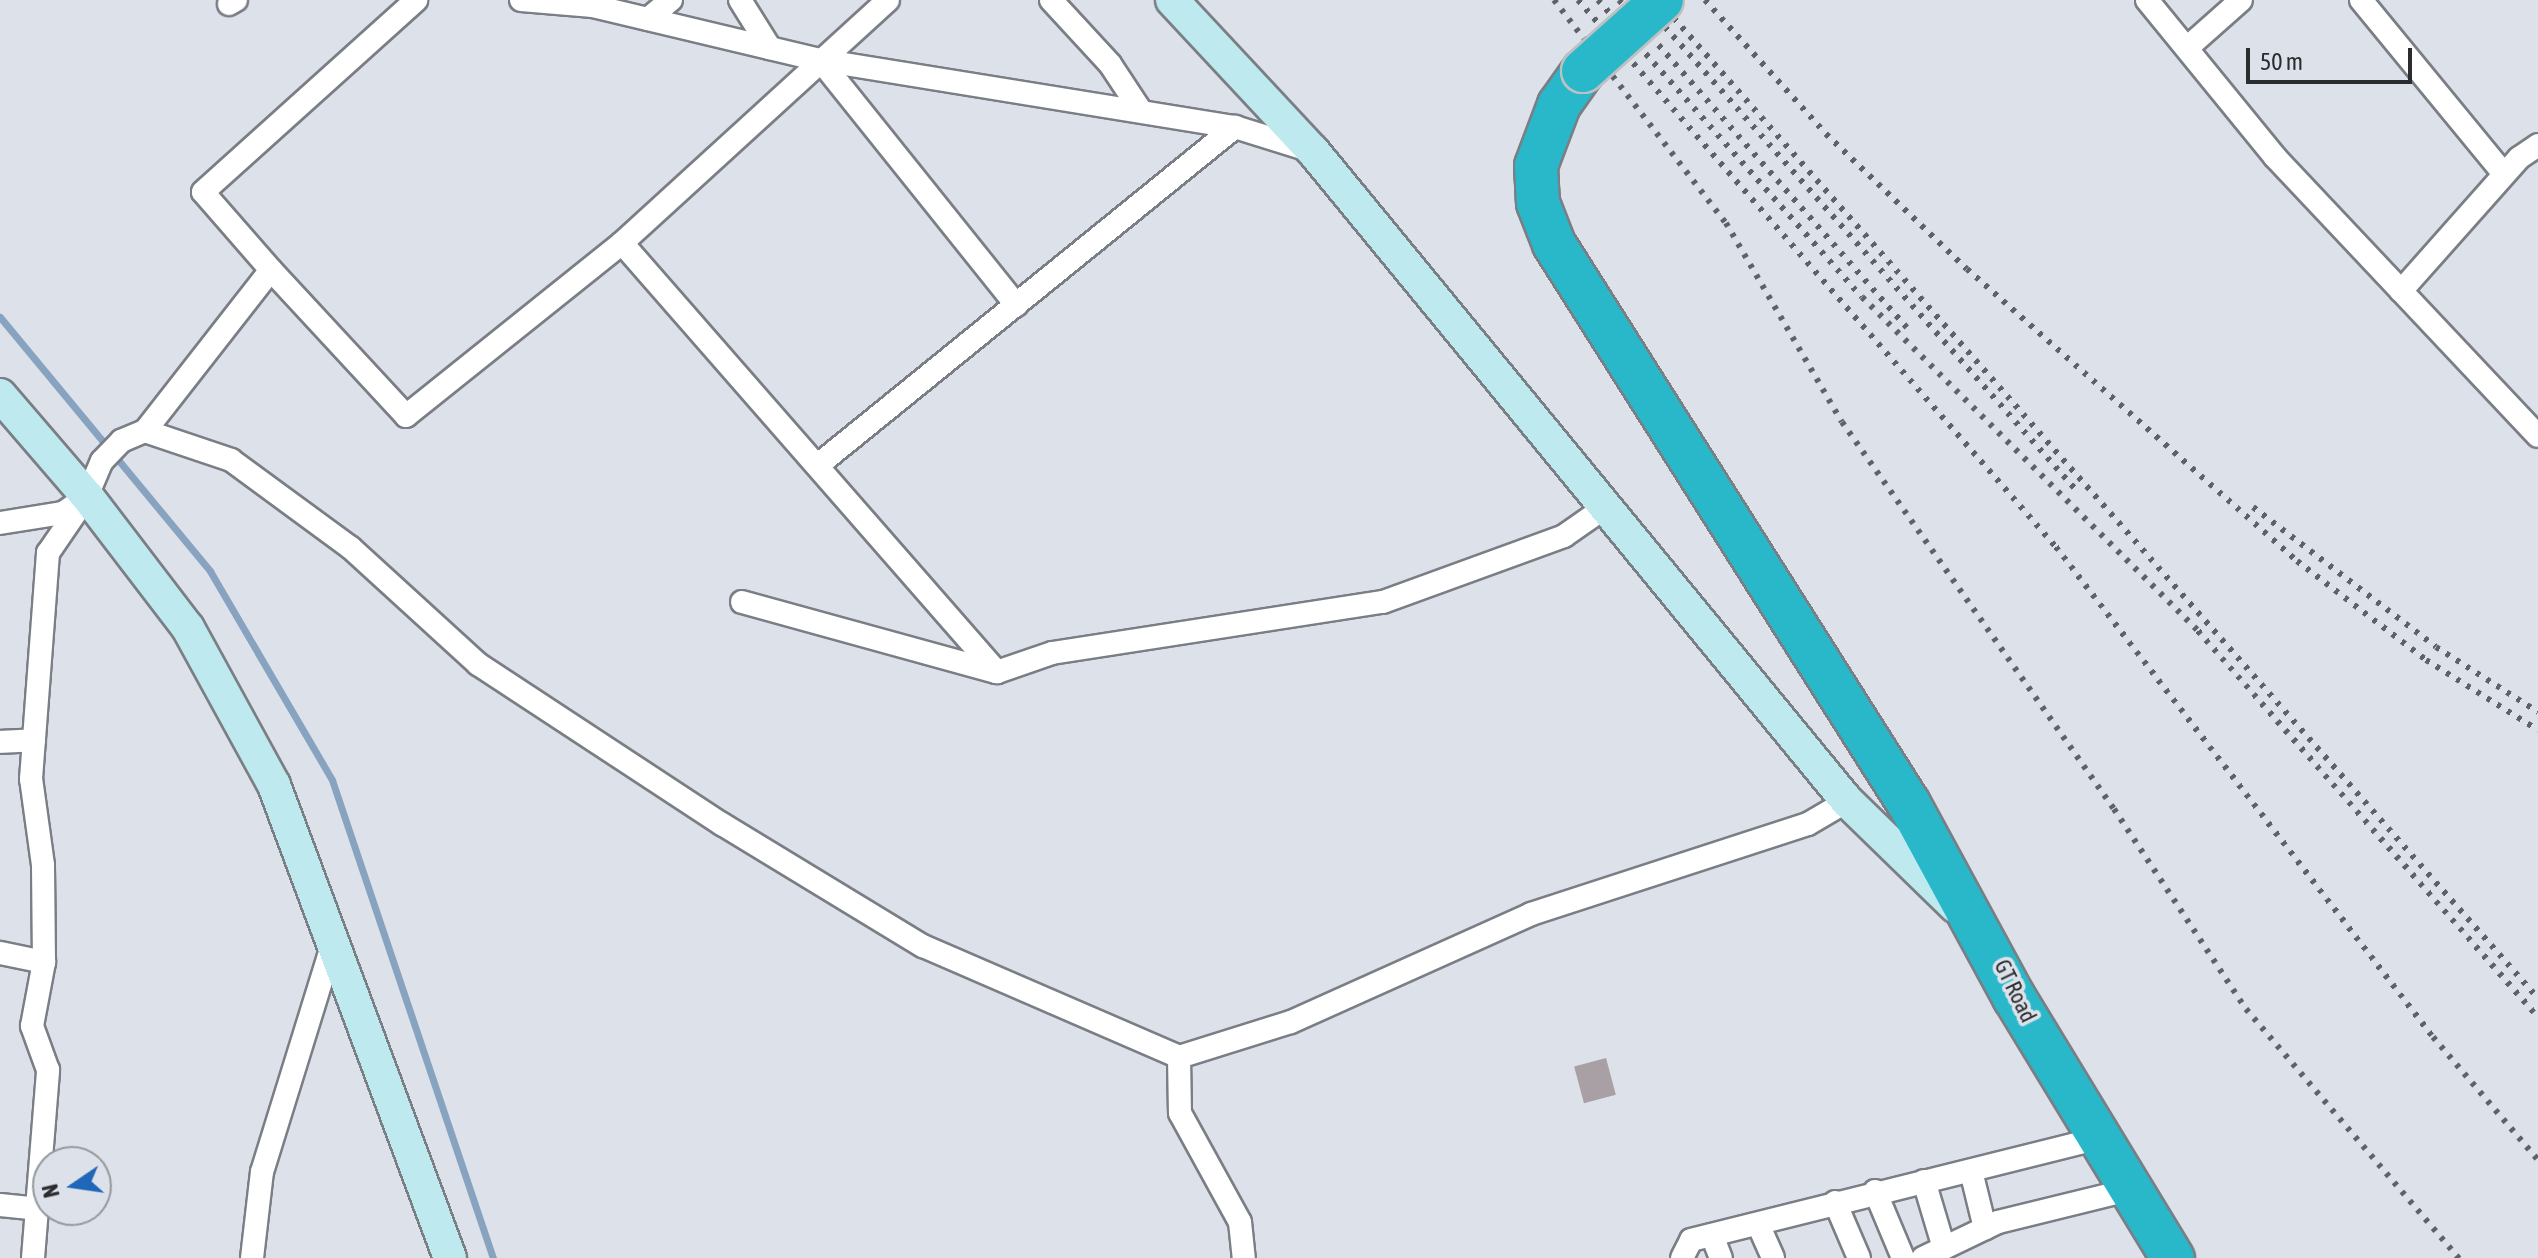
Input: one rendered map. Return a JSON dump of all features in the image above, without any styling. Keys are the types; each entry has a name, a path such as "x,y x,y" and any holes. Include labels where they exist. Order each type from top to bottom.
{"highway":[{"path":"1662,0 1583,71 1559,105 1536,166 1538,203 1554,244 1909,804 1985,940"},
{"name":"GT Road","path":"1985,940 2014,997 2173,1258"},
{"name":"GT Road","path":"1985,940 2031,986 2175,1205 2202,1258"}],"street":[{"path":"416,0 203,192 406,416 622,243 888,0"},
{"path":"521,0 591,3 820,60 1235,127 1313,151"},
{"path":"648,19 671,0"},
{"path":"740,0 770,48"},
{"path":"1051,0 1110,64 1141,111"},
{"path":"1172,0 1313,151 1847,801 1985,940"},
{"path":"2147,0 2275,157 2538,436"},
{"path":"2187,48 2241,0"},
{"path":"2361,0 2504,174"},
{"path":"820,60 1016,305"},
{"path":"818,465 1235,127"},
{"path":"2401,291 2504,174 2538,145"},
{"path":"622,243 997,672"},
{"path":"44,1146 48,1070 32,1026 44,962 43,865 31,779 48,553 87,496 113,449 145,431 271,270"},
{"path":"0,395 87,496 188,628 274,785 450,1258"},
{"path":"145,431 231,460 351,548 478,664 789,865 923,946 1179,1057 1291,1022 1531,914 1808,824 1847,801"},
{"path":"0,523 63,513 87,496"},
{"path":"742,602 997,672 1052,653 1383,602 1564,536 1607,506"},
{"path":"0,742 34,740"},
{"path":"252,1258 262,1172 333,943"},
{"path":"0,953 44,962"},
{"path":"1179,1057 1180,1113 1240,1222 1244,1258"},
{"path":"1682,1258 1691,1240 1875,1191 1971,1171 2100,1138"},
{"path":"1971,1171 1985,1228"},
{"path":"1924,1181 1944,1248"},
{"path":"1923,1258 1985,1228 2132,1189"},
{"path":"1875,1191 1903,1258"},
{"path":"1835,1202 1859,1258"},
{"path":"0,1205 32,1208"},
{"path":"1758,1224 1773,1258"},
{"path":"33,1258 38,1226"},
{"path":"1712,1235 1721,1258"}],"building":[{"path":"1606,1058 1616,1095 1584,1103 1574,1067"}],"waterway":[{"path":"0,317 210,571 332,780 493,1258"}],"railway":[{"path":"1554,0 1726,223 1842,422 2114,809 2246,1009 2459,1258"},
{"path":"1578,0 2056,547 2433,1037 2538,1160"},
{"path":"1598,0 1862,297 2198,631 2538,1017"},
{"path":"1619,0 1907,328"},
{"path":"1641,0 2076,490"},
{"path":"1658,0 2538,998"},
{"path":"1705,0 1826,134 1967,269 2297,561 2426,660 2538,730"},
{"path":"2253,507 2436,647 2538,712"}]}
